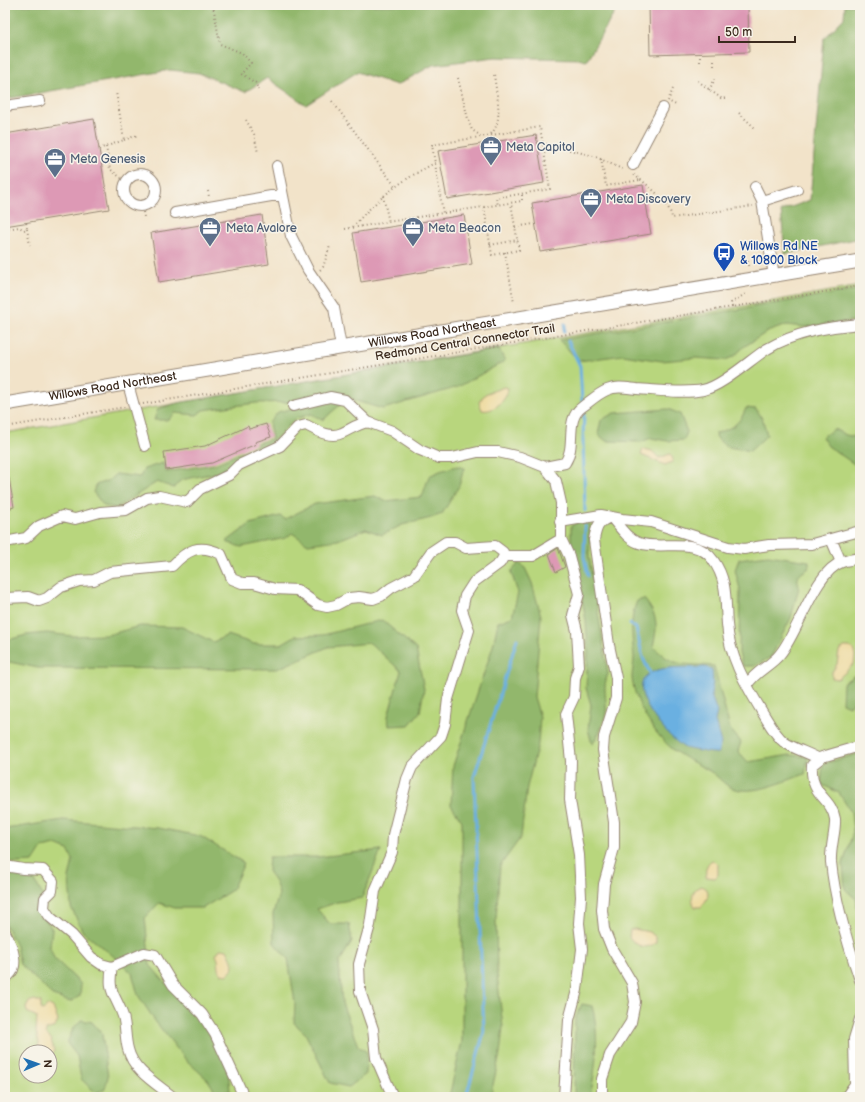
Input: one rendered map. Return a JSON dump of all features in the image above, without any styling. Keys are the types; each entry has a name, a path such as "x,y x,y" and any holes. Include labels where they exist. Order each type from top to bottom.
{"main road":[{"name":"Willows Road Northeast","path":"5,404 860,261"}],"lane":[{"path":"5,106 40,101"},
{"path":"633,165 664,108"},
{"path":"277,166 288,225 295,247 308,270 334,308 341,347"},
{"path":"755,187 774,276"},
{"path":"759,203 797,190"},
{"path":"175,213 271,196 282,196"},
{"path":"545,467 566,463 571,455 573,418 580,408 605,390 618,387 681,391 704,390 716,384 768,349 793,337 827,327 860,324"},
{"path":"128,384 145,446"},
{"path":"293,406 330,396 345,400 368,422 392,431 420,450 439,458 452,458 478,452 498,452 520,457 545,467 556,481 561,503 560,539 569,556 579,594 573,615 577,631 578,666 575,678 574,697 566,714 571,761 570,800 579,856 581,897 579,923 582,949 577,990 569,1020 564,1097"},
{"path":"5,542 26,538 39,526 62,516 75,519 100,512 126,510 147,498 159,496 186,502 200,489 229,475 239,465 280,446 298,427 306,425 325,434 340,434 358,424 368,422"},
{"path":"560,522 593,515 651,522 728,547 744,548 769,544 812,544 860,531"},
{"path":"611,517 628,537 640,543 680,544 698,548 712,558 722,574 727,592 727,624 730,647 739,671 775,732 785,743 819,759"},
{"path":"602,1097 602,1079 610,1055 631,1022 635,1002 632,983 609,942 604,928 602,910 604,884 614,848 613,816 603,750 604,737 616,698 616,678 609,645 594,540 597,525 603,519 611,517"},
{"path":"504,556 533,556 560,539"},
{"path":"831,539 841,562"},
{"path":"5,598 28,597 39,601 47,598 61,587 79,581 94,580 110,572 172,566 184,554 195,549 212,550 220,554 232,579 242,583 254,583 275,589 297,590 309,596 318,605 326,607 336,605 349,598 373,599 381,596 391,588 414,576 431,552 446,542 455,542 466,548 495,546 503,552 504,556"},
{"path":"394,1097 376,1058 374,1029 360,991 359,964 370,925 375,891 392,852 393,835 407,779 412,767 441,736 445,724 448,699 469,630 462,610 466,596 474,582 500,562 504,556"},
{"path":"747,685 752,677 780,655 796,629 812,595 827,571 841,562 860,558"},
{"path":"860,746 819,759 812,765 811,778 817,791 830,806 835,820 831,860 835,888 849,947 860,980"},
{"path":"5,866 43,870 53,881 52,891 45,898 44,908 50,917 72,935 91,957 101,964 112,967 144,953 155,955 173,985 202,1014 215,1034 244,1097"},
{"path":"5,932 12,947 14,964 9,976 5,978"},
{"path":"112,967 110,985 114,998 123,1016 124,1031 132,1062 173,1097"},
{"path":"846,1097 855,1084 854,1039 860,1019"}],"path":[{"path":"213,5 220,44 242,53 251,63 241,74 256,83 258,90"},
{"path":"700,53 700,62"},
{"path":"714,61 714,67"},
{"path":"491,135 496,127 498,118 494,73"},
{"path":"458,78 469,123 472,130 482,136"},
{"path":"709,90 714,79"},
{"path":"698,81 722,99 726,98"},
{"path":"669,98 673,89"},
{"path":"116,92 119,123 124,140"},
{"path":"332,101 395,186"},
{"path":"739,113 754,128"},
{"path":"246,120 254,134 258,153"},
{"path":"443,213 432,145 540,127 550,189 496,198 498,205"},
{"path":"99,149 138,135"},
{"path":"542,143 601,159 640,180 654,190 672,212 672,218 759,203"},
{"path":"106,147 110,169 121,178"},
{"path":"601,159 606,186 640,180"},
{"path":"352,228 383,196 395,186 435,163"},
{"path":"208,191 209,199"},
{"path":"344,229 512,203 522,201 522,194"},
{"path":"383,196 388,222"},
{"path":"484,207 492,255 519,250 512,203"},
{"path":"144,212 144,217"},
{"path":"26,222 30,245"},
{"path":"515,227 534,224"},
{"path":"5,229 19,227 24,230 27,229"},
{"path":"490,244 518,240"},
{"path":"318,271 323,267 330,246"},
{"path":"505,252 514,303"},
{"path":"748,261 748,266"},
{"name":"Redmond Central Connector Trail","path":"143,404 860,286"},
{"path":"732,307 731,303 745,294 744,290"},
{"path":"5,427 126,407"}],"green space":[{"path":"5,5 619,5 586,61 578,59 495,57 433,65 397,85 357,72 306,105 267,78 245,92 199,73 170,70 5,99"},
{"path":"845,5 860,5 860,238 785,254 781,211 810,200 824,39 844,18"},
{"path":"860,286 860,1097 5,1097 5,433"},
{"path":"860,289 860,320 804,327 787,325 767,332 745,346 733,357 725,360 695,358 662,361 623,355 579,361 559,340"},
{"path":"499,349 505,361 458,387 383,409 356,401 337,392 293,402 256,403 203,410 197,415 175,413 169,420 154,420 158,409 177,403"},
{"path":"329,399 342,403 323,420 311,414 295,419 270,445 242,456 220,472 181,480 174,488 157,482 116,508 104,506 93,492 96,485 109,480 116,474 140,477 144,469 163,463 166,472 215,464 256,446 257,443 272,439 269,423 278,412"},
{"path":"746,408 756,409 763,420 767,435 750,451 725,445 715,434 726,430 738,422"},
{"path":"668,409 680,414 687,432 684,440 667,441 651,438 641,442 606,441 598,434 601,420 614,413"},
{"path":"834,429 846,435 860,438 860,462 854,464 828,446 822,437"},
{"path":"457,466 464,468 459,486 442,514 402,525 382,535 366,529 338,540 308,544 292,533 286,538 241,547 226,542 250,524 280,516 285,519 315,504 375,496 385,501 422,497 429,476"},
{"path":"579,521 591,525 589,556 608,674 605,683 606,712 603,724 592,744 588,729 591,705 586,688 588,653 586,621 579,583 571,556 571,526"},
{"path":"768,555 809,561 809,568 797,576 799,587 791,618 771,657 754,666 743,666 739,653 740,589 735,570 739,559"},
{"path":"519,563 525,568 532,583 541,616 534,697 540,717 538,744 527,787 521,837 500,866 496,918 497,974 503,1027 500,1054 492,1089 492,1097 449,1097 462,1041 462,821 451,805 453,766 493,646 498,622 512,617 518,593 511,572"},
{"path":"644,599 649,605 656,621 656,632 653,646 674,662 681,664 714,666 730,729 741,742 738,751 748,762 790,755 808,757 805,774 769,787 740,790 726,785 711,772 685,758 668,745 647,719 637,699 632,678 634,657 632,621 634,608 637,601"},
{"path":"382,620 416,649 424,689 420,712 409,725 389,726 388,716 401,671 370,643 328,647 277,669 38,668 5,661 5,643 8,640 26,635 47,633 72,636 107,635 140,626 182,627 213,642 228,635 254,644 281,644 295,636 323,635"},
{"path":"855,675 860,678 860,694 849,706 842,703 843,683"},
{"path":"860,753 860,928 856,899 845,889 843,864 853,832 851,812 839,793 821,784 823,764"},
{"path":"63,820 158,828 200,836 244,863 232,890 203,908 175,908 159,903 145,918 150,965 168,986 191,1006 214,1041 228,1068 230,1092 215,1091 208,1080 186,1060 155,1021 138,995 132,973 83,932 71,907 69,878 73,860 68,850 56,845 42,848 33,862 15,863 5,861 5,829"},
{"path":"381,850 362,898 338,902 317,909 330,924 349,924 352,941 339,963 342,1003 358,1046 367,1052 366,1074 349,1087 330,1083 305,1033 294,1023 295,1003 288,959 274,943 273,914 279,894 276,884 268,871 269,857 318,857"},
{"path":"5,870 22,874 34,879 43,896 40,910 52,929 50,947 54,958 81,984 80,996 70,1002 53,996 20,964 16,946 5,924"},
{"path":"582,1004 592,1006 596,1028 595,1063 590,1097 574,1097 575,1019"},
{"path":"81,1020 92,1022 102,1034 108,1077 105,1089 96,1093 81,1079 77,1056 67,1043 73,1029"}],"sand":[{"path":"504,387 508,388 503,401 491,409 482,410 479,402 485,394"},
{"path":"643,449 652,451 659,458 670,454 673,459 672,462 665,465 641,455"},
{"path":"844,647 853,649 855,656 854,664 838,679 832,678 832,672 837,664 839,651"},
{"path":"712,860 718,864 718,875 715,878 706,877 706,867"},
{"path":"701,886 707,890 708,895 701,907 695,907 692,898 696,889"},
{"path":"634,929 649,932 656,937 656,942 653,945 645,947 638,945 629,937 630,930"},
{"path":"220,949 227,950 233,963 232,969 227,975 221,974 219,969 216,955"},
{"path":"34,1000 41,1002 41,1009 43,1010 49,1005 53,1007 58,1021 55,1027 46,1030 46,1034 51,1039 52,1044 39,1044 36,1032 37,1017 27,1012 26,1008 29,1002"}],"water":[{"path":"705,667 712,669 713,682 711,695 717,712 715,721 721,743 718,753 687,749 678,743 659,724 645,701 642,690 643,680 650,673 656,670"}],"building":[{"path":"649,5 748,5 749,52 650,55"},
{"name":"Meta Genesis","path":"94,119 109,209 5,226 5,134"},
{"name":"Meta Capitol","path":"536,135 544,183 447,199 438,151"},
{"name":"Meta Discovery","path":"643,185 651,234 540,252 532,203"},
{"name":"Meta Avalore","path":"262,215 269,264 159,282 151,233"},
{"name":"Meta Beacon","path":"464,215 472,264 361,282 353,233"},
{"path":"266,424 271,437 255,442 256,444 212,463 166,470 164,452 205,446 248,426 249,429"},
{"path":"5,478 9,478 14,507 5,510"},
{"path":"558,548 565,567 556,572 549,554"}],"waterway":[{"path":"564,331 565,324"},
{"path":"568,341 580,366 582,401"},
{"path":"584,414 583,440 585,511"},
{"path":"585,526 584,557 588,576"},
{"path":"630,624 636,628 643,658 650,673"},
{"path":"466,1097 484,1032 474,777 517,639"}],"place":[{"name":"Meta Capitol","path":"491,166"},
{"name":"Meta Genesis","path":"55,178"},
{"name":"Meta Discovery","path":"591,218"},
{"name":"Meta Avalore","path":"210,248"},
{"name":"Meta Beacon","path":"413,248"},
{"name":"Willows Rd NE & 10800 Block","path":"724,272"}]}
